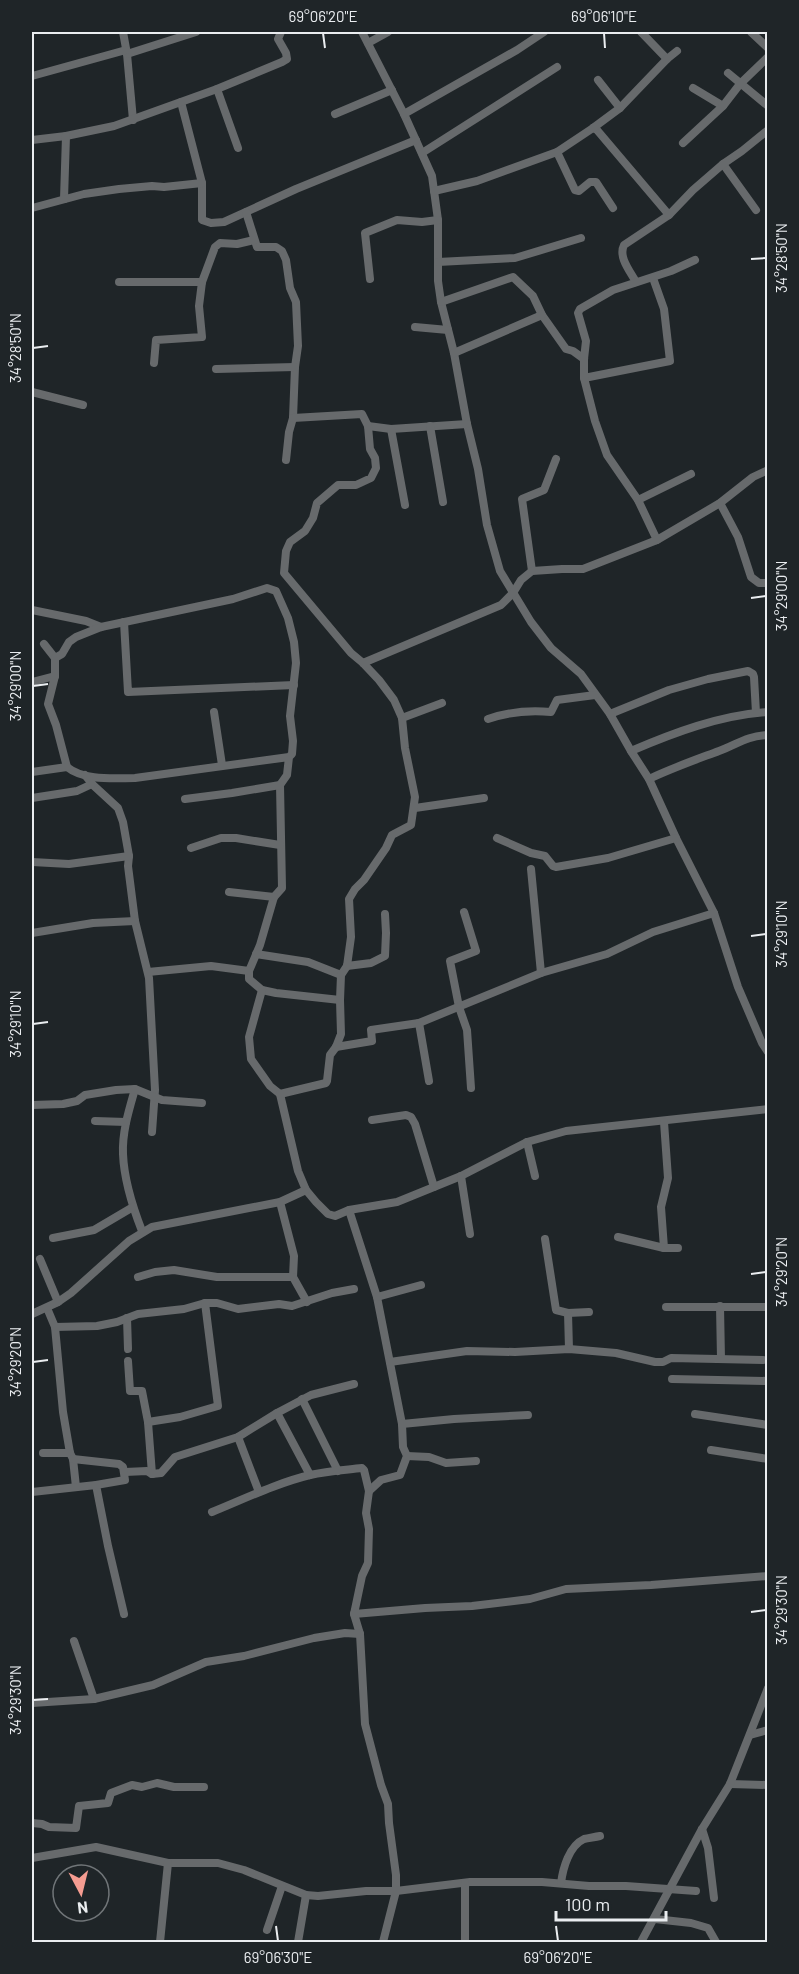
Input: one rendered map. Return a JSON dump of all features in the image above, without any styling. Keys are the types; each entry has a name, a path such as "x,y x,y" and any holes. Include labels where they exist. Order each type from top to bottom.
{"street":[{"path":"123,32 133,120"},
{"path":"32,76 196,32"},
{"path":"32,140 66,136 133,120 217,89 287,59 278,39 281,32"},
{"path":"362,32 404,114 432,176 438,220 438,281 441,302 454,353 487,525 500,570 531,622 551,648 581,674 610,714 649,779 714,913 738,987 768,1052"},
{"path":"368,43 388,32"},
{"path":"404,114 517,50 543,32"},
{"path":"641,32 667,59"},
{"path":"751,32 768,48"},
{"path":"434,191 477,181 557,152 620,108 677,51"},
{"path":"683,143 723,106 740,84 768,57"},
{"path":"422,153 557,67"},
{"path":"728,72 768,106"},
{"path":"598,80 620,108"},
{"path":"693,88 723,106"},
{"path":"217,89 237,148"},
{"path":"335,114 392,90"},
{"path":"181,102 202,183 202,220 212,223 224,222 296,189 416,140"},
{"path":"593,128 669,215"},
{"path":"636,282 623,257 624,245 669,215 723,164 768,130"},
{"path":"64,199 66,136"},
{"path":"557,152 575,190 579,191 590,182 596,182 613,208"},
{"path":"723,164 756,210"},
{"path":"32,208 64,199 119,189 202,183"},
{"path":"246,212 257,247 276,248 282,251 286,260 290,288 296,302 298,346 293,418 286,460"},
{"path":"370,279 365,233 397,220 422,222 438,220"},
{"path":"438,262 515,258 581,238"},
{"path":"154,363 156,340 202,337 199,306 202,282 217,244 237,244 254,240"},
{"path":"657,540 638,500 606,455 584,378 586,341 578,313 580,309 613,290 653,278 695,260"},
{"path":"441,302 513,277 533,296 542,315 566,349 584,359"},
{"path":"584,378 670,361 664,309 653,278"},
{"path":"119,282 202,282"},
{"path":"454,353 542,315"},
{"path":"415,327 448,330"},
{"path":"216,369 295,367"},
{"path":"32,403 34,392 83,405"},
{"path":"280,1094 326,1083 330,1055 341,1034 341,975 347,966 351,937 349,899 386,848 392,835 411,825 416,797 405,748 402,718 394,700 284,573 286,551 290,542 305,531 313,518 317,502 338,485 356,485 371,478 375,468 375,458 370,449 368,426 362,414 293,418"},
{"path":"368,426 391,429 467,424"},
{"path":"430,426 443,502"},
{"path":"391,429 405,505"},
{"path":"532,571 522,499 543,490 556,459"},
{"path":"363,663 501,605 513,593 521,580 532,571 583,569 657,540 720,503 753,477 768,470"},
{"path":"638,500 691,474"},
{"path":"720,503 738,537 751,577 759,583 768,583"},
{"path":"55,658 62,654 69,642 76,637 101,627 233,599 267,588 276,591 288,618 294,642 296,663 290,716 293,741 287,775 280,785 282,888 274,897 249,971 249,979 262,990 317,999 340,1000"},
{"path":"32,610 86,621 101,627"},
{"path":"124,622 128,692 294,685"},
{"path":"44,644 55,658 55,676 48,704 67,767"},
{"path":"610,714 669,690 748,671 753,674 756,713"},
{"path":"32,682 55,676"},
{"path":"488,719 535,710 551,712 557,700 595,695"},
{"path":"402,718 442,703"},
{"path":"214,712 222,765"},
{"path":"631,752 698,726 768,712"},
{"path":"649,779 677,765 722,750 754,735 768,735"},
{"path":"32,772 67,767 85,775 135,778 289,757"},
{"path":"85,775 118,808 123,822 129,856 128,866 135,921 148,972 154,1097 152,1132"},
{"path":"32,800 77,791 92,784"},
{"path":"185,798 232,794 280,785"},
{"path":"414,808 484,798"},
{"path":"191,848 221,838 280,845"},
{"path":"497,838 531,853 545,856 556,867 608,858 676,838"},
{"path":"32,862 69,864 129,856"},
{"path":"531,869 541,973"},
{"path":"229,892 274,897"},
{"path":"464,912 476,950 450,960 459,1007 467,1030 471,1088"},
{"path":"336,1047 372,1041 371,1030 419,1023 541,973 607,954 653,932 714,913"},
{"path":"347,966 371,963 385,956 385,914"},
{"path":"32,933 93,923 135,921"},
{"path":"256,954 308,962 341,975"},
{"path":"148,972 211,966 249,971"},
{"path":"262,990 249,1037 251,1059 270,1086 280,1094 298,1171 306,1190 328,1214 334,1216 349,1210 397,1202 461,1176 527,1142 566,1131 768,1109"},
{"path":"419,1023 429,1081"},
{"path":"135,1089 126,1122 123,1154 133,1207 142,1231"},
{"path":"32,1105 63,1104 98,1092 135,1089 162,1100 202,1103"},
{"path":"372,1120 406,1115 411,1117 434,1187"},
{"path":"95,1121 126,1122"},
{"path":"664,1122 668,1178 661,1207 664,1248"},
{"path":"527,1142 535,1176"},
{"path":"461,1176 470,1234"},
{"path":"32,1314 47,1308 71,1293 142,1231 180,1220 280,1202 306,1190"},
{"path":"280,1202 294,1256 293,1277 308,1302"},
{"path":"53,1238 94,1230 133,1207"},
{"path":"349,1210 377,1297 402,1424 403,1447 407,1456 400,1475 381,1480 369,1491"},
{"path":"618,1237 664,1248 678,1248"},
{"path":"545,1239 556,1310 568,1313 589,1312"},
{"path":"40,1259 58,1302"},
{"path":"138,1277 174,1270 217,1277 293,1277"},
{"path":"377,1297 421,1285"},
{"path":"55,1327 97,1326 138,1314 184,1309 204,1303 217,1303 238,1309 279,1304 292,1306 332,1293 354,1289"},
{"path":"148,1422 180,1417 218,1406 204,1303"},
{"path":"720,1306 721,1359"},
{"path":"666,1307 768,1307"},
{"path":"47,1308 55,1327 63,1412 76,1487"},
{"path":"568,1313 569,1349"},
{"path":"127,1318 128,1349"},
{"path":"390,1362 467,1351 515,1352 569,1349 616,1353 656,1362 663,1362 671,1358 763,1360"},
{"path":"128,1361 130,1391 142,1391 148,1422 152,1474"},
{"path":"672,1379 768,1381"},
{"path":"125,1472 161,1473 175,1457 238,1437 311,1395 354,1384"},
{"path":"302,1399 338,1471"},
{"path":"277,1413 310,1475"},
{"path":"695,1414 768,1425"},
{"path":"402,1424 528,1415"},
{"path":"238,1437 259,1492"},
{"path":"711,1450 768,1459"},
{"path":"32,1492 124,1480 125,1472 119,1464 43,1453"},
{"path":"407,1456 429,1457 452,1463 476,1461"},
{"path":"212,1512 259,1492 310,1475 359,1468 364,1470 369,1491 366,1514 369,1529 368,1563 362,1576 354,1614 360,1634 365,1724 388,1804 396,1875 396,1891 383,1942"},
{"path":"96,1485 124,1614"},
{"path":"354,1614 530,1599 566,1589 768,1576"},
{"path":"32,1703 94,1700 153,1685 206,1662 262,1652 314,1638 345,1633 360,1634"},
{"path":"74,1641 94,1700"},
{"path":"645,1942 669,1888 730,1784 765,1705 768,1688"},
{"path":"750,1735 768,1730"},
{"path":"32,1823 49,1827 76,1828 79,1806 108,1803 111,1793 132,1785 142,1787 158,1783 204,1787"},
{"path":"730,1784 768,1785"},
{"path":"702,1829 710,1859 714,1898"},
{"path":"561,1883 562,1874 573,1847 584,1839 600,1836"},
{"path":"32,1858 96,1848 168,1863 218,1863 244,1870 306,1895 366,1890 396,1891 465,1883 542,1882 696,1891"},
{"path":"160,1942 168,1863"},
{"path":"465,1883 465,1942"},
{"path":"267,1930 282,1886"},
{"path":"298,1942 306,1895"},
{"path":"655,1918 708,1928 716,1942"}]}
